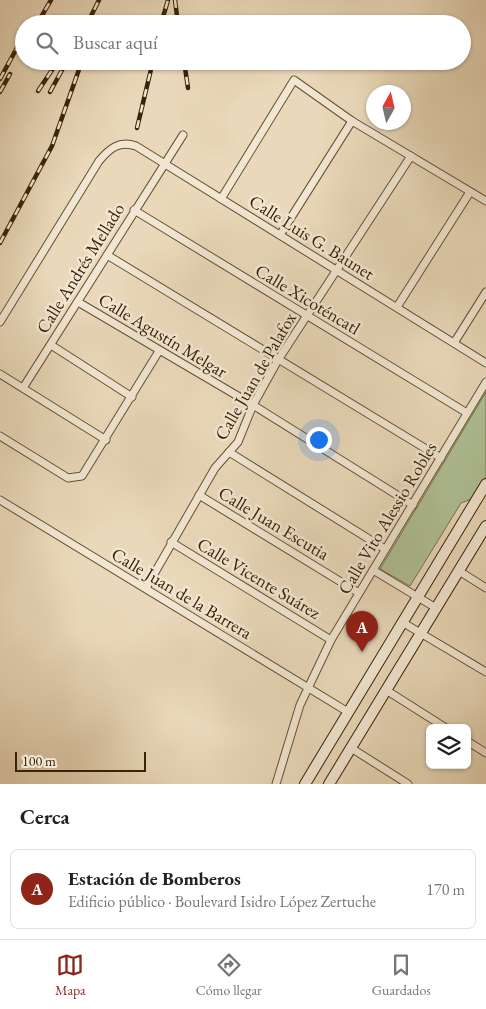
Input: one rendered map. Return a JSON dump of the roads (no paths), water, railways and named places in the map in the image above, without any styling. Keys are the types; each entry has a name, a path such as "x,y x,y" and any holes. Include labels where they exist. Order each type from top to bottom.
{"main road":[{"path":"305,784 486,484"},
{"path":"329,784 436,608 484,534"}],"street":[{"path":"221,199 294,80 352,121 486,201"},
{"path":"280,235 352,121"},
{"name":"Calle Andrés Mellado","path":"23,388 134,210 183,136"},
{"name":"Calle Luis G. Baunet","path":"0,322 99,161 109,150 119,144 136,146 335,271 486,362"},
{"name":"Calle Juan de Palafox","path":"146,588 215,468 238,442 253,405 278,360 411,156"},
{"path":"397,307 470,192"},
{"name":"Calle Xicoténcatl","path":"134,210 468,413"},
{"path":"107,255 441,458"},
{"path":"454,343 486,292"},
{"name":"Calle Agustín Melgar","path":"78,302 253,405 413,505"},
{"path":"51,345 132,397"},
{"path":"0,436 68,478 82,476 106,440 159,351"},
{"path":"1,378 23,388 106,440"},
{"name":"Calle Vito Alessio Robles","path":"276,784 308,686 331,640 486,382"},
{"path":"229,452 385,549"},
{"name":"Calle Juan Escutia","path":"199,495 359,593"},
{"name":"Calle Juan de la Barrera","path":"0,500 348,712"},
{"name":"Calle Vicente Suárez","path":"171,542 331,640"},
{"path":"373,570 436,608"},
{"path":"459,571 486,588"},
{"path":"402,622 486,672"},
{"path":"386,690 440,724"},
{"path":"471,744 486,753"},
{"path":"351,748 408,784"}],"railway":[{"path":"42,15 51,0"},
{"path":"92,15 99,0"},
{"path":"164,15 168,0"},
{"path":"175,0 177,15"},
{"path":"0,79 15,52"},
{"path":"38,91 52,70"},
{"path":"50,92 62,70"},
{"path":"0,243 52,146 79,70"},
{"path":"137,128 151,70"},
{"path":"185,70 188,88"},
{"path":"0,92 10,74"}],"place":[{"name":"Estación de Bomberos","path":"362,652"}]}
